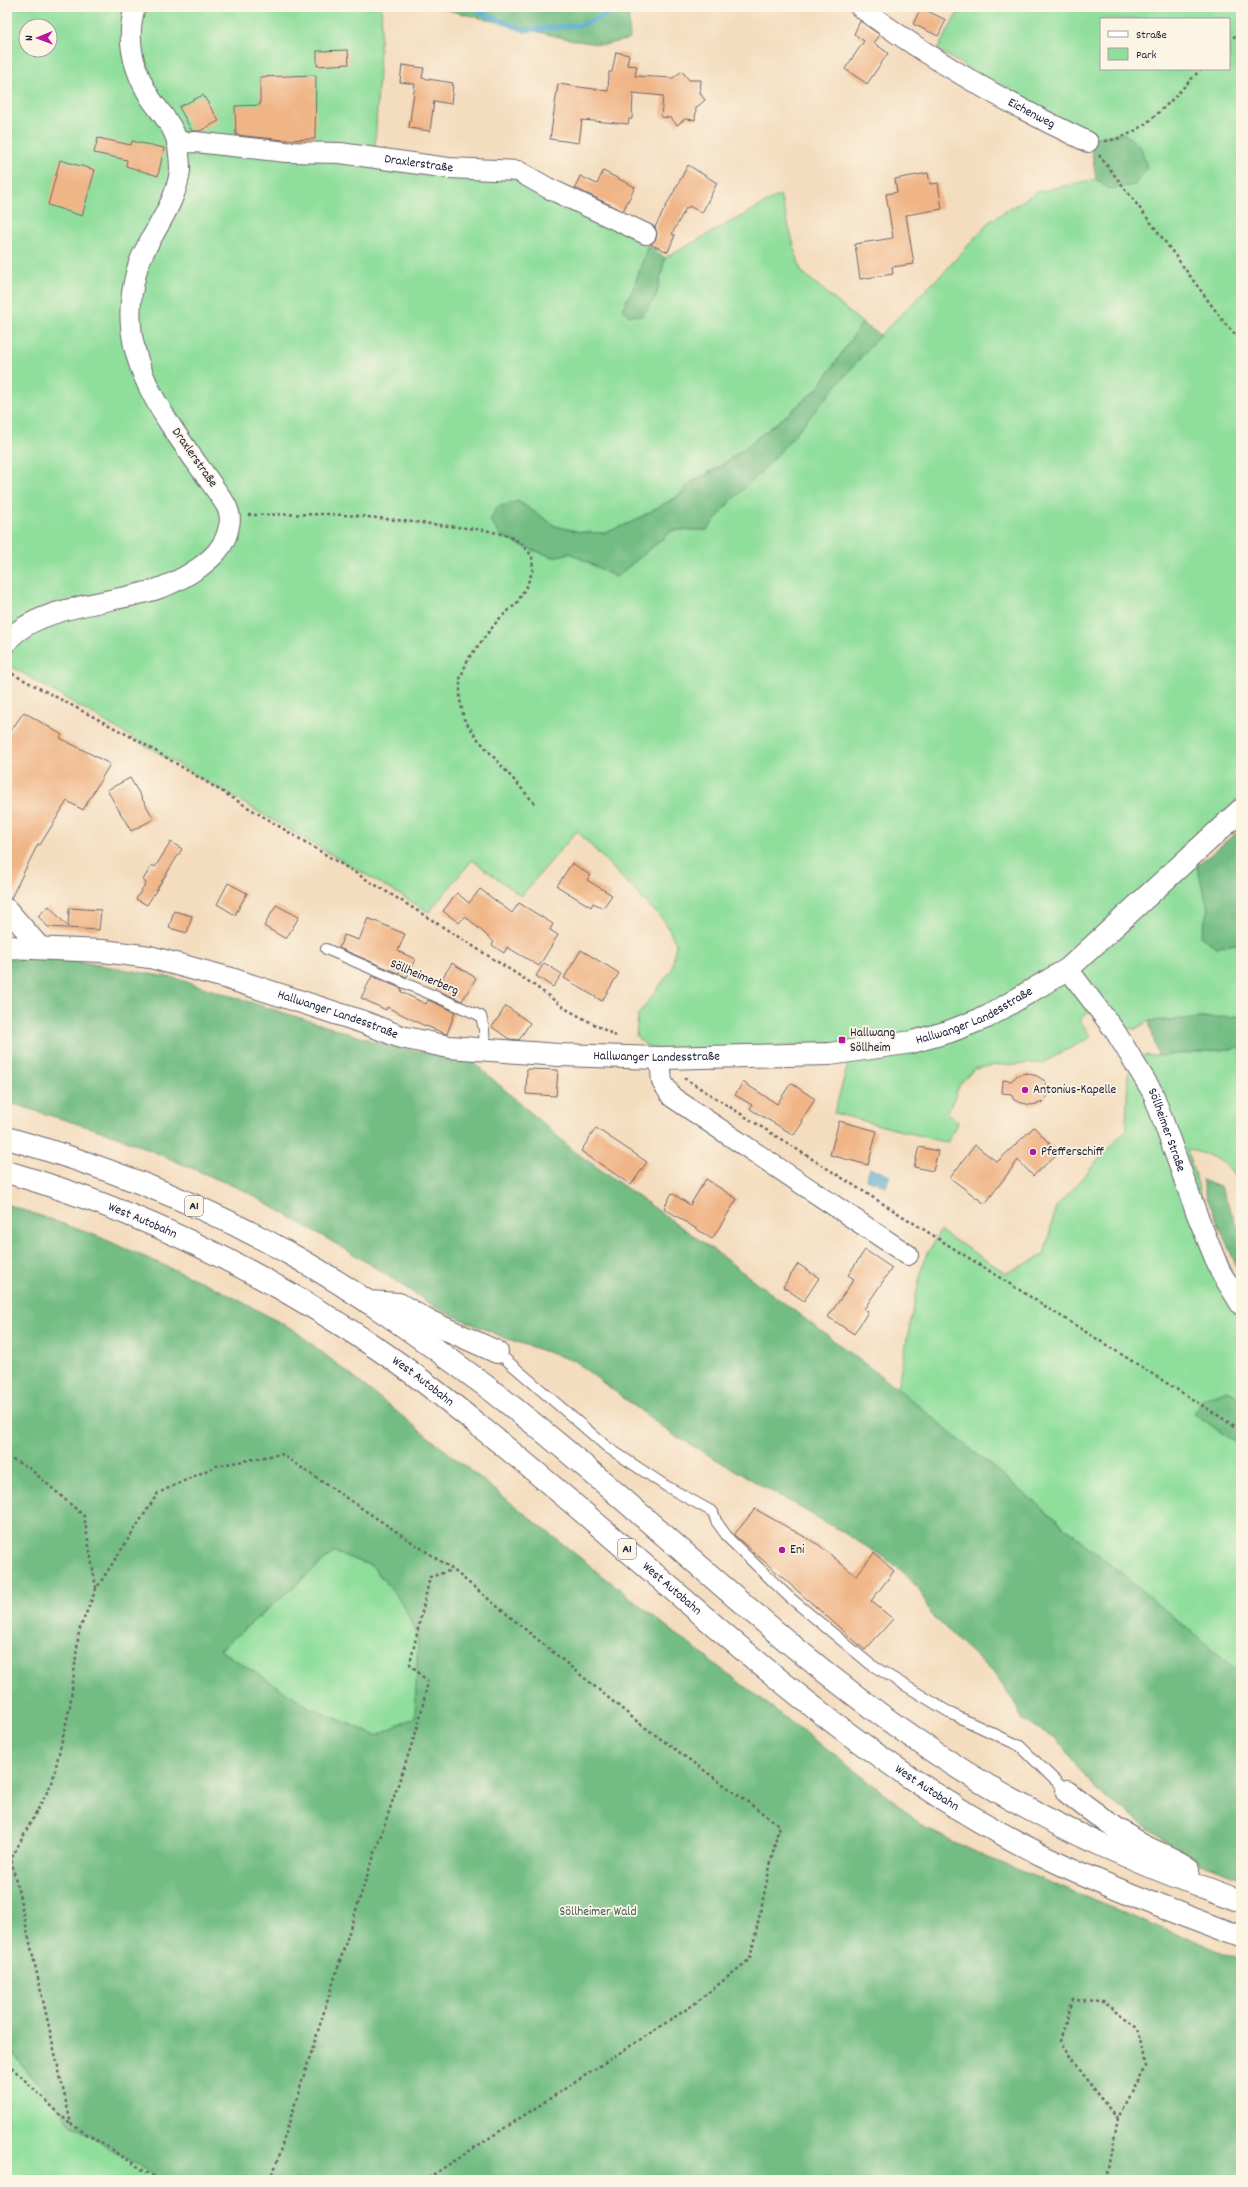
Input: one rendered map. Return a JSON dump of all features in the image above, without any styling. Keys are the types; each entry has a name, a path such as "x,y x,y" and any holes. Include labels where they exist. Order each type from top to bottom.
{"main road":[{"name":"Hallwanger Landesstraße","path":"7,947 103,951 150,957 228,978 363,1022 401,1037 435,1045 485,1050 660,1058 830,1054 912,1042 948,1032 987,1016 1068,968 1241,810"},
{"name":"A1","path":"7,1138 72,1157 170,1194 292,1255 368,1302 488,1389 814,1665 930,1749 968,1774 1056,1824 1140,1862 1241,1901"},
{"name":"West Autobahn","path":"7,1172 83,1196 208,1250 293,1296 378,1349 453,1405 524,1461 808,1703 890,1764 961,1810 1044,1856 1136,1897 1241,1937"},
{"path":"368,1302 399,1304 426,1320 497,1352"},
{"path":"1067,1792 1119,1831 1142,1845 1180,1862 1196,1874 1208,1888"}],"street":[{"name":"Draxlerstraße","path":"134,7 130,24 131,52 139,75 152,99 170,122 177,143 180,169 176,188 140,260 134,280 129,311 130,332 135,353 161,410 231,515"},
{"name":"Eichenweg","path":"860,7 964,78 1025,112 1088,142"},
{"name":"Draxlerstraße","path":"177,143 195,142 278,152 340,153 448,168 518,171 548,188 646,234"},
{"path":"7,642 32,621 67,610 158,589 188,576 214,557 225,540 231,515"},
{"path":"7,909 41,948"},
{"name":"Söllheimer Straße","path":"1068,968 1115,1031 1153,1092 1198,1219 1220,1272 1241,1304"},
{"path":"660,1058 662,1082 672,1097 908,1255"}],"lane":[{"name":"Söllheimerberg","path":"326,949 480,1016 484,1030 485,1050"},
{"path":"497,1352 607,1447 666,1486 713,1512 716,1521 729,1539 788,1596 870,1664 952,1714 1020,1746 1067,1792"}],"path":[{"path":"1230,41 1241,30"},
{"path":"1088,142 1117,140 1140,129 1200,70"},
{"path":"1088,142 1155,228 1226,325 1241,340"},
{"path":"231,515 327,514 360,516 485,530 508,536 521,543 532,556 533,570 517,603 498,620 468,659 460,679 460,700 464,720 476,738 536,804"},
{"path":"71,2124 11,1859 52,1783 70,1706 79,1630 96,1588 158,1493 216,1466 281,1454 452,1569 639,1723 779,1825 750,1959 693,2005 425,2180"},
{"path":"7,1457 29,1468 84,1516 96,1588"},
{"path":"271,2180 363,1888 418,1726 428,1682 410,1664 430,1577 452,1569"},
{"path":"1107,2180 1118,2118 1145,2067 1138,2027 1104,2002 1073,2000 1060,2041 1081,2073 1118,2118"},
{"path":"7,2063 71,2124 158,2180"}],"green space":[{"path":"7,7 382,7 374,167 507,174 648,245 634,287 622,309 656,297 665,258 780,195 801,271 862,323 819,387 788,414 722,465 689,484 680,495 632,522 605,533 580,532 555,526 518,501 553,557 570,553 616,577 673,530 707,530 728,504 811,415 880,335 946,270 990,221 1037,192 1096,179 1109,189 1090,138 937,50 961,7 1241,7 1241,797 1180,849 1197,866 1208,908 1201,937 1217,947 1241,943 1241,1016 1149,1021 1135,1029 1123,1028 1089,1012 1080,1020 1091,1037 1042,1063 996,1065 974,1069 960,1084 948,1112 958,1122 947,1143 834,1113 854,1043 658,1050 645,1045 636,1036 638,1015 672,969 676,944 666,923 577,831 521,896 472,860 429,912 7,664"},
{"path":"435,7 533,7 548,12 572,7 628,7 630,39 604,45 572,40"},
{"path":"533,7 572,7 548,12"},
{"path":"1124,133 1141,147 1147,168 1135,185 1109,189 1096,179 1090,138"},
{"path":"648,245 665,258 656,297 642,316 628,315 622,309 634,287"},
{"path":"862,323 880,335 772,461 728,504 707,530 673,530 616,577 570,553 553,557 524,547 500,535 490,520 497,507 518,501 555,526 580,532 605,533 632,522 680,495 689,484 722,466 788,414 819,387"},
{"path":"1241,829 1241,943 1217,947 1201,937 1208,908 1197,866"},
{"path":"7,958 75,961 174,978 392,1047 471,1060 574,1151 708,1246 897,1388 1241,1673 1241,1878 1191,1860 1094,1788 1056,1738 1023,1721 1013,1700 996,1676 931,1614 919,1589 902,1571 882,1556 841,1531 672,1434 574,1361 505,1338 440,1310 357,1256 245,1191 117,1136 7,1102"},
{"path":"1241,1016 1241,1048 1158,1056 1149,1021"},
{"path":"1241,1048 1241,1201 1236,1179 1232,1172 1222,1162 1209,1155 1187,1150 1207,1215 1231,1271 1241,1288 1241,1398 1227,1390 1193,1412 1241,1447 1241,1673 897,1388 923,1262 940,1231 1006,1273 1044,1255 1056,1207 1126,1129 1128,1073 1144,1055 1158,1056"},
{"path":"1202,1180 1220,1187 1241,1233 1241,1277 1208,1200"},
{"name":"Söllheimer Wald","path":"7,1204 97,1236 216,1288 294,1330 681,1638 893,1800 927,1829 984,1856 1241,1960 1241,2180 162,2180 71,2124 7,2046","holes":["334,1552 372,1566 402,1603 418,1635 415,1717 377,1736 311,1708 220,1650"]},
{"path":"1227,1390 1241,1398 1241,1447 1193,1412 1203,1399"},
{"path":"334,1552 372,1566 402,1603 418,1635 415,1717 377,1736 311,1708 220,1650"},
{"path":"7,2046 71,2124 162,2180 7,2180"}],"water":[{"path":"870,1168 890,1175 886,1186 866,1179"}],"building":[{"path":"921,8 946,20 938,36 913,24"},
{"path":"860,21 880,35 874,43 888,53 867,84 845,69 864,41 854,34"},
{"path":"348,50 349,64 317,66 317,51"},
{"path":"616,52 629,55 627,65 637,66 635,76 673,78 682,71 689,80 701,80 700,93 705,100 696,108 695,120 685,119 677,125 671,118 661,117 663,96 633,93 632,119 629,119 628,124 582,120 579,143 550,139 558,84 608,91 609,72 612,72"},
{"path":"402,65 424,68 422,78 453,83 451,104 434,101 430,131 409,128 415,84 400,82"},
{"path":"316,75 315,139 284,140 236,135 235,106 260,105 260,77"},
{"path":"203,95 219,121 200,131 192,131 179,107"},
{"path":"98,138 131,145 132,141 164,148 158,176 126,166 127,160 94,153"},
{"path":"60,160 95,170 82,216 48,205"},
{"path":"688,165 717,183 702,213 689,206 686,208 672,234 675,235 668,252 650,244 656,239 657,233 655,227"},
{"path":"603,171 635,187 623,211 575,188 580,176 597,184"},
{"path":"928,173 930,184 938,183 942,209 906,215 914,264 892,267 893,274 860,279 855,244 893,238 886,194 897,192 895,179"},
{"path":"24,712 62,735 60,738 110,764 83,810 67,801 40,845 38,844 11,898 7,898 7,736"},
{"path":"130,778 154,819 131,831 107,790"},
{"path":"171,842 182,849 147,905 136,899 146,883 143,880 152,865 155,867"},
{"path":"572,863 590,875 587,880 612,895 603,908 593,903 591,907 557,886"},
{"path":"228,883 247,893 235,915 217,904"},
{"path":"480,889 512,913 519,903 553,924 550,930 558,935 539,966 507,947 504,953 492,945 494,942 465,916 459,923 443,911 457,893 469,903"},
{"path":"276,905 299,917 286,939 264,926"},
{"path":"49,906 68,927 69,908 101,910 99,930 48,927 38,916"},
{"path":"174,911 192,916 187,933 169,928"},
{"path":"368,918 405,934 398,951 415,959 407,977 339,948 344,935 359,940"},
{"path":"581,950 619,973 602,1001 564,978"},
{"path":"452,963 476,978 462,1001 435,989"},
{"path":"544,963 562,974 553,987 536,976"},
{"path":"372,976 402,989 401,992 426,1004 428,1000 455,1012 447,1034 423,1025 387,1007 386,1010 361,998"},
{"path":"506,1006 530,1023 519,1040 509,1039 492,1027"},
{"path":"527,1069 558,1070 556,1096 526,1094"},
{"name":"Antonius-Kapelle","path":"1026,1073 1037,1076 1045,1081 1049,1088 1047,1097 1041,1103 1031,1105 1022,1103 1014,1100 1011,1094 1002,1093 1003,1080 1011,1081 1018,1075"},
{"path":"743,1082 777,1104 791,1083 815,1099 801,1121 803,1122 794,1135 750,1109 752,1105 735,1095"},
{"path":"839,1121 877,1131 868,1165 830,1155"},
{"path":"1034,1127 1058,1153 1033,1176 1018,1160 985,1204 950,1178 975,1145 997,1162"},
{"path":"596,1128 647,1162 631,1185 581,1151"},
{"path":"919,1147 938,1151 933,1171 914,1167"},
{"path":"706,1179 737,1199 712,1239 664,1208 672,1193 690,1205"},
{"path":"865,1250 892,1268 864,1309 868,1312 854,1334 828,1317 854,1279 848,1275"},
{"path":"798,1264 819,1278 804,1301 783,1287"},
{"path":"755,1509 819,1545 856,1576 874,1553 894,1571 871,1601 893,1619 865,1650 734,1535"}],"waterway":[{"path":"475,7 482,13 524,30 582,25 623,7"}],"place":[{"name":"Hallwang Söllheim","path":"842,1040"},
{"name":"Antonius-Kapelle","path":"1025,1090"},
{"name":"Pfefferschiff","path":"1033,1152"},
{"name":"Eni","path":"782,1550"}]}
